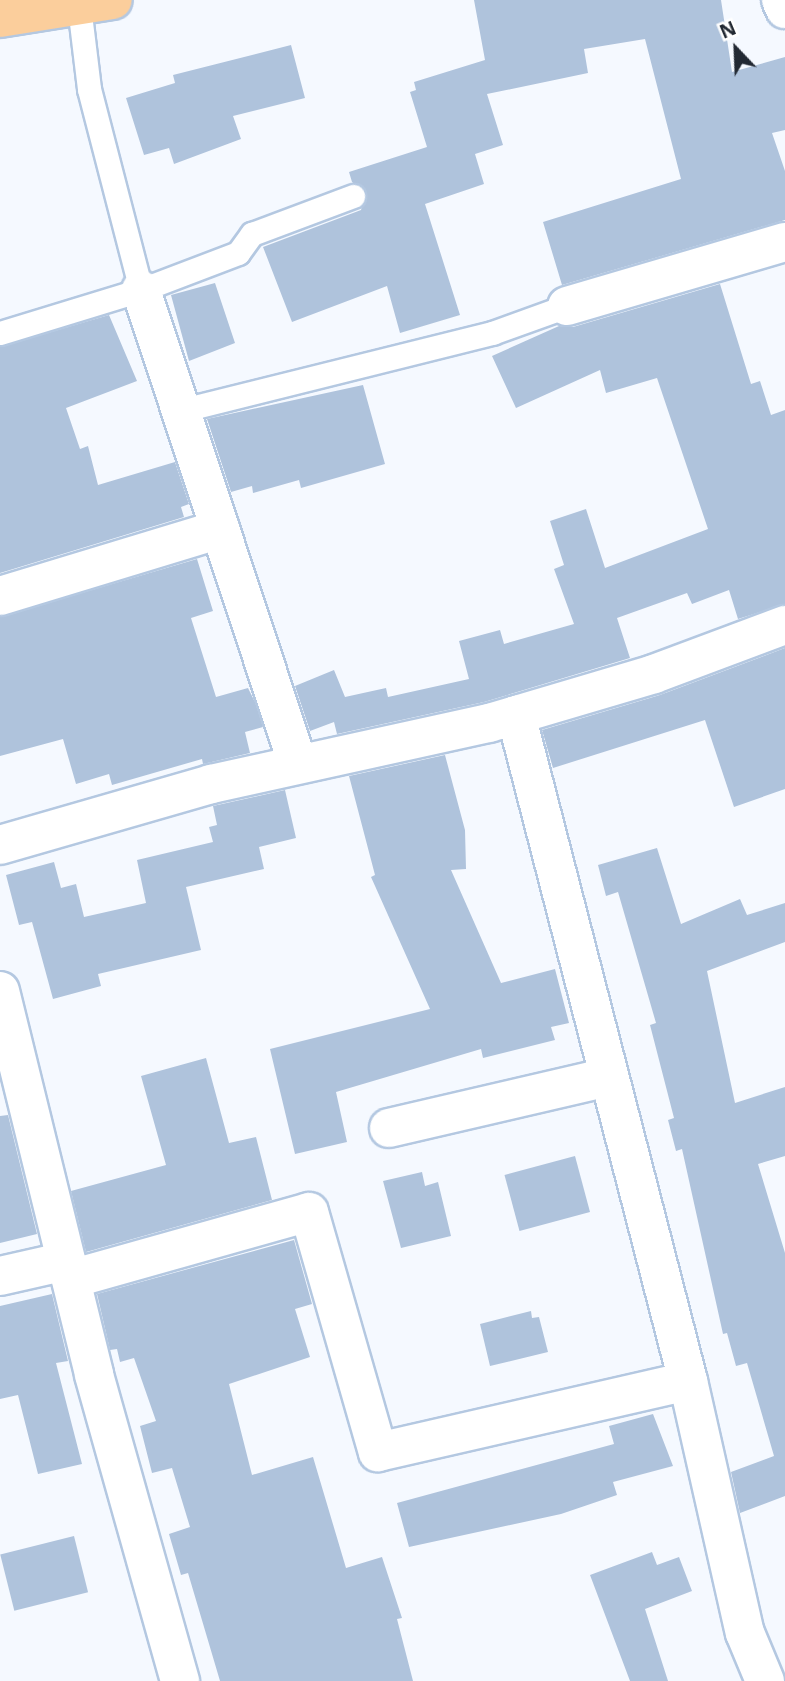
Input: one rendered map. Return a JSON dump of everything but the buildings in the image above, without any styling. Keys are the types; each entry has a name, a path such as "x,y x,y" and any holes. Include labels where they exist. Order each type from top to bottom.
{"highway":[{"path":"0,18 96,3"}],"street":[{"path":"781,0 785,9"},
{"path":"567,306 785,242"},
{"path":"141,290 298,764"},
{"path":"0,596 220,529"},
{"path":"0,845 298,764 516,715 654,674 785,625"},
{"path":"516,715 688,1381 739,1608 765,1681"},
{"path":"0,991 68,1270 180,1681"},
{"path":"389,1128 610,1077"},
{"path":"0,1276 68,1270 309,1212 378,1452 688,1381"}],"lane":[{"path":"96,3 89,89 141,290"},
{"path":"0,333 141,290 238,253 252,234 353,196"},
{"path":"179,411 492,333 567,306"}]}
